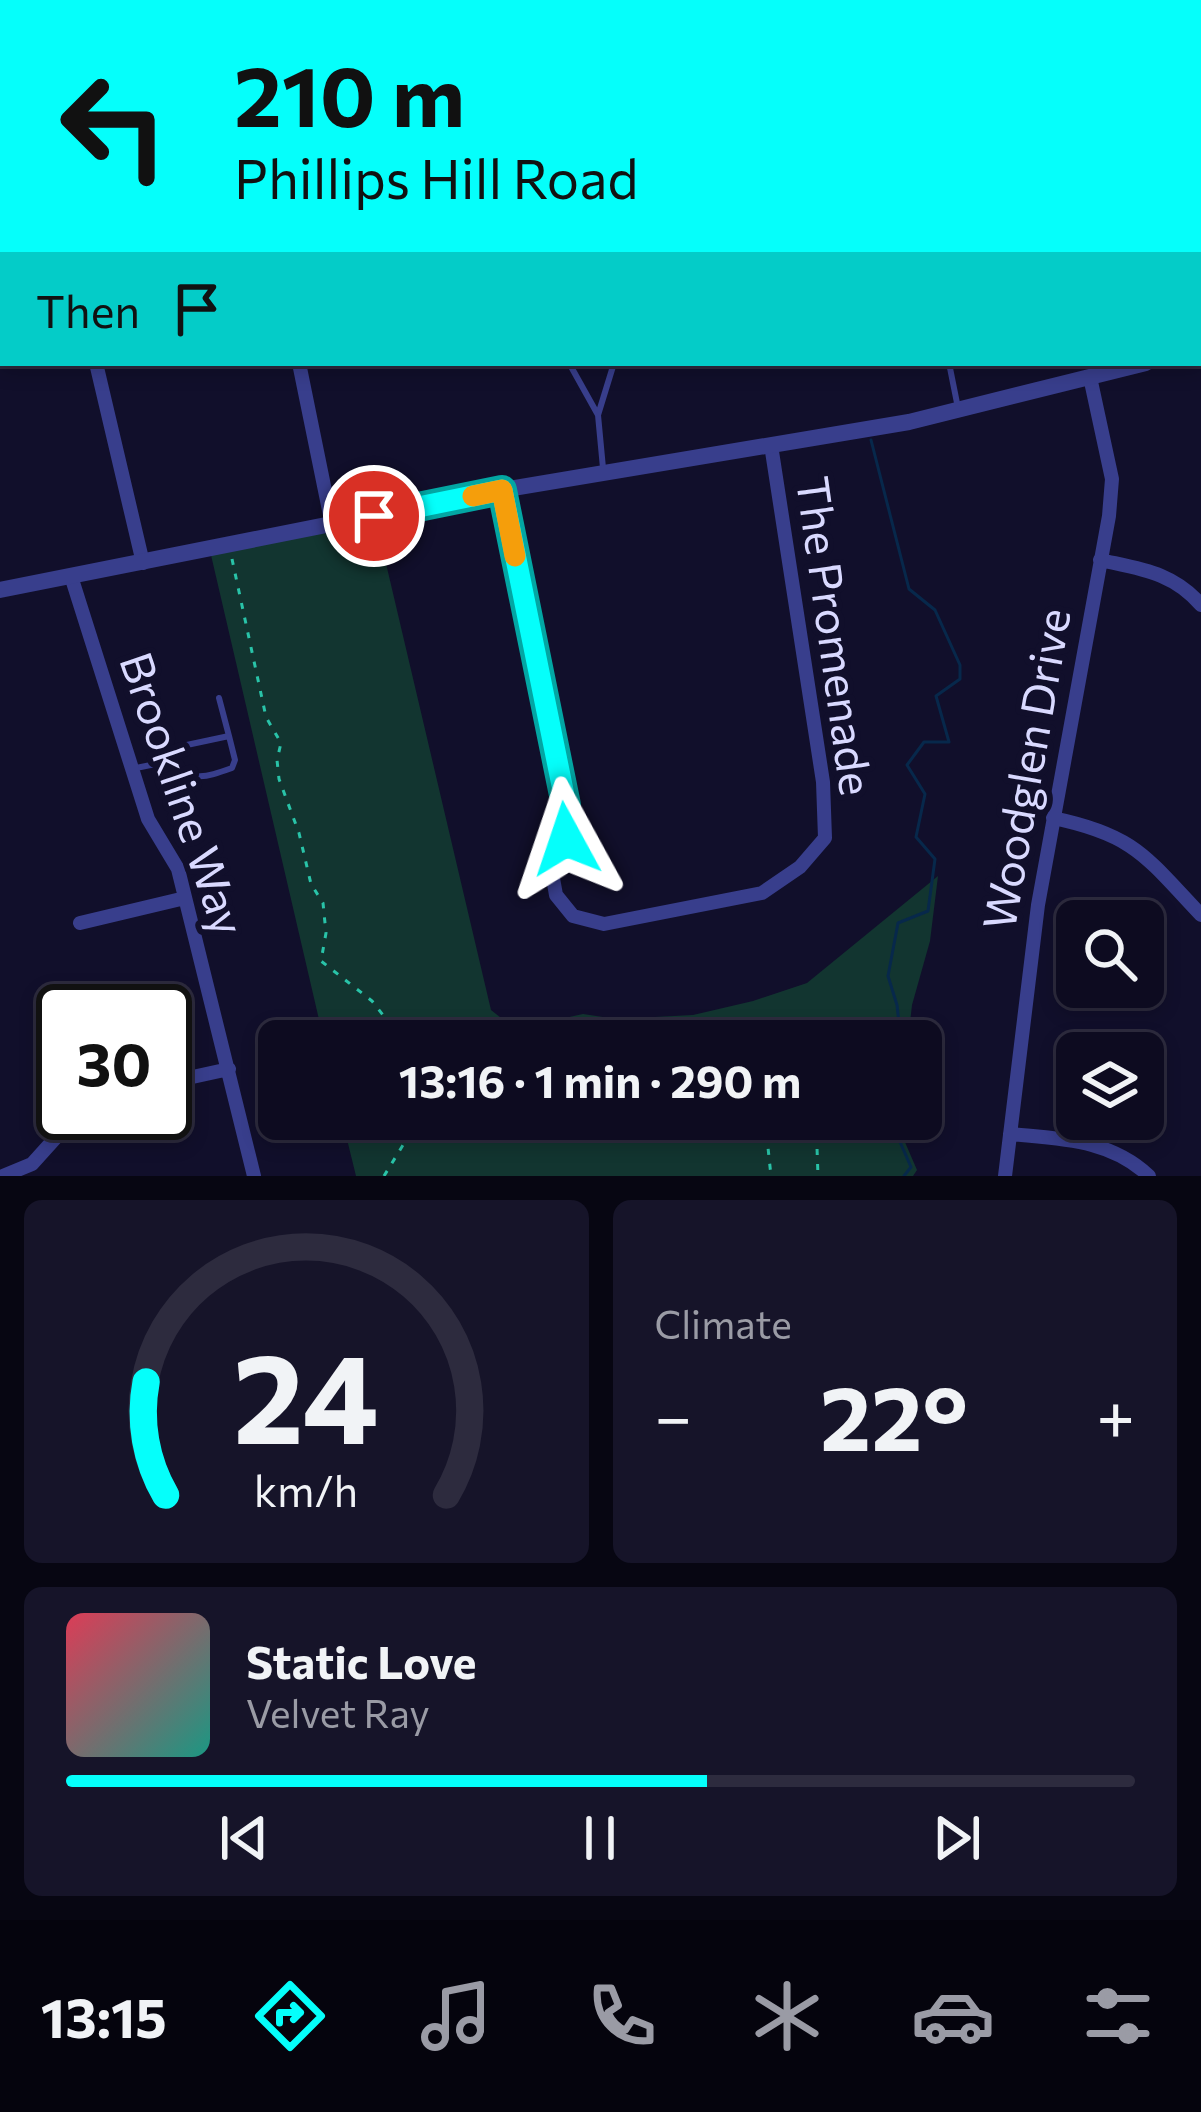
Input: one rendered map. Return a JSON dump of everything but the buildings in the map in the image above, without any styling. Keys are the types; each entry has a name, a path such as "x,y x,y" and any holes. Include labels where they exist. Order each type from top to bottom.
{"street":[{"path":"98,366 142,563"},
{"path":"300,366 332,525"},
{"path":"0,590 502,490 958,411 1089,370 1122,366"},
{"name":"Woodglen Drive","path":"1005,1176 1038,905 1112,479 1089,370"},
{"name":"The Promenade","path":"502,490 566,805 566,839 551,867 556,895 573,916 604,924 762,892 800,867 825,838 823,782 771,445"},
{"path":"1100,560 1159,573 1178,582 1201,605"},
{"name":"Brookline Way","path":"71,576 148,819 178,869 254,1176"},
{"path":"1053,818 1120,837 1144,855 1201,915"},
{"path":"80,923 184,898"},
{"path":"192,1077 229,1069"},
{"path":"1010,1134 1098,1145 1124,1154 1149,1176"},
{"path":"3,1176 32,1164 54,1140"}],"lane":[{"path":"570,366 598,415"},
{"path":"604,471 598,415 613,366"},
{"path":"950,366 958,411"},
{"path":"170,761 186,776 232,768 236,760 219,698"},
{"path":"132,769 170,761 182,746 229,736"}],"path":[{"path":"228,546 266,717 281,743 279,779 311,884 322,903 326,933 321,961 373,1001 387,1020"},
{"path":"767,1020 788,1020"},
{"path":"384,1176 406,1140"},
{"path":"767,1140 771,1176"},
{"path":"817,1140 818,1176"}],"green space":[{"path":"376,521 491,1010 504,1020 319,1020 211,555"},
{"path":"938,876 930,941 910,1020 556,1020 583,1014 616,1019 693,1015 807,983"},
{"path":"347,1140 904,1140 917,1170 913,1176 356,1176"}],"waterway":[{"path":"871,440 909,589 935,610 960,665 960,679 936,696 949,742 924,742 907,765 925,794 916,837 935,859 928,911 898,923 888,976 899,1020"},
{"path":"899,1140 911,1167 904,1176"}],"slow traffic":[{"path":"473,496 502,490 515,556"}],"route":[{"path":"374,516 502,490 566,805 566,839"}]}
